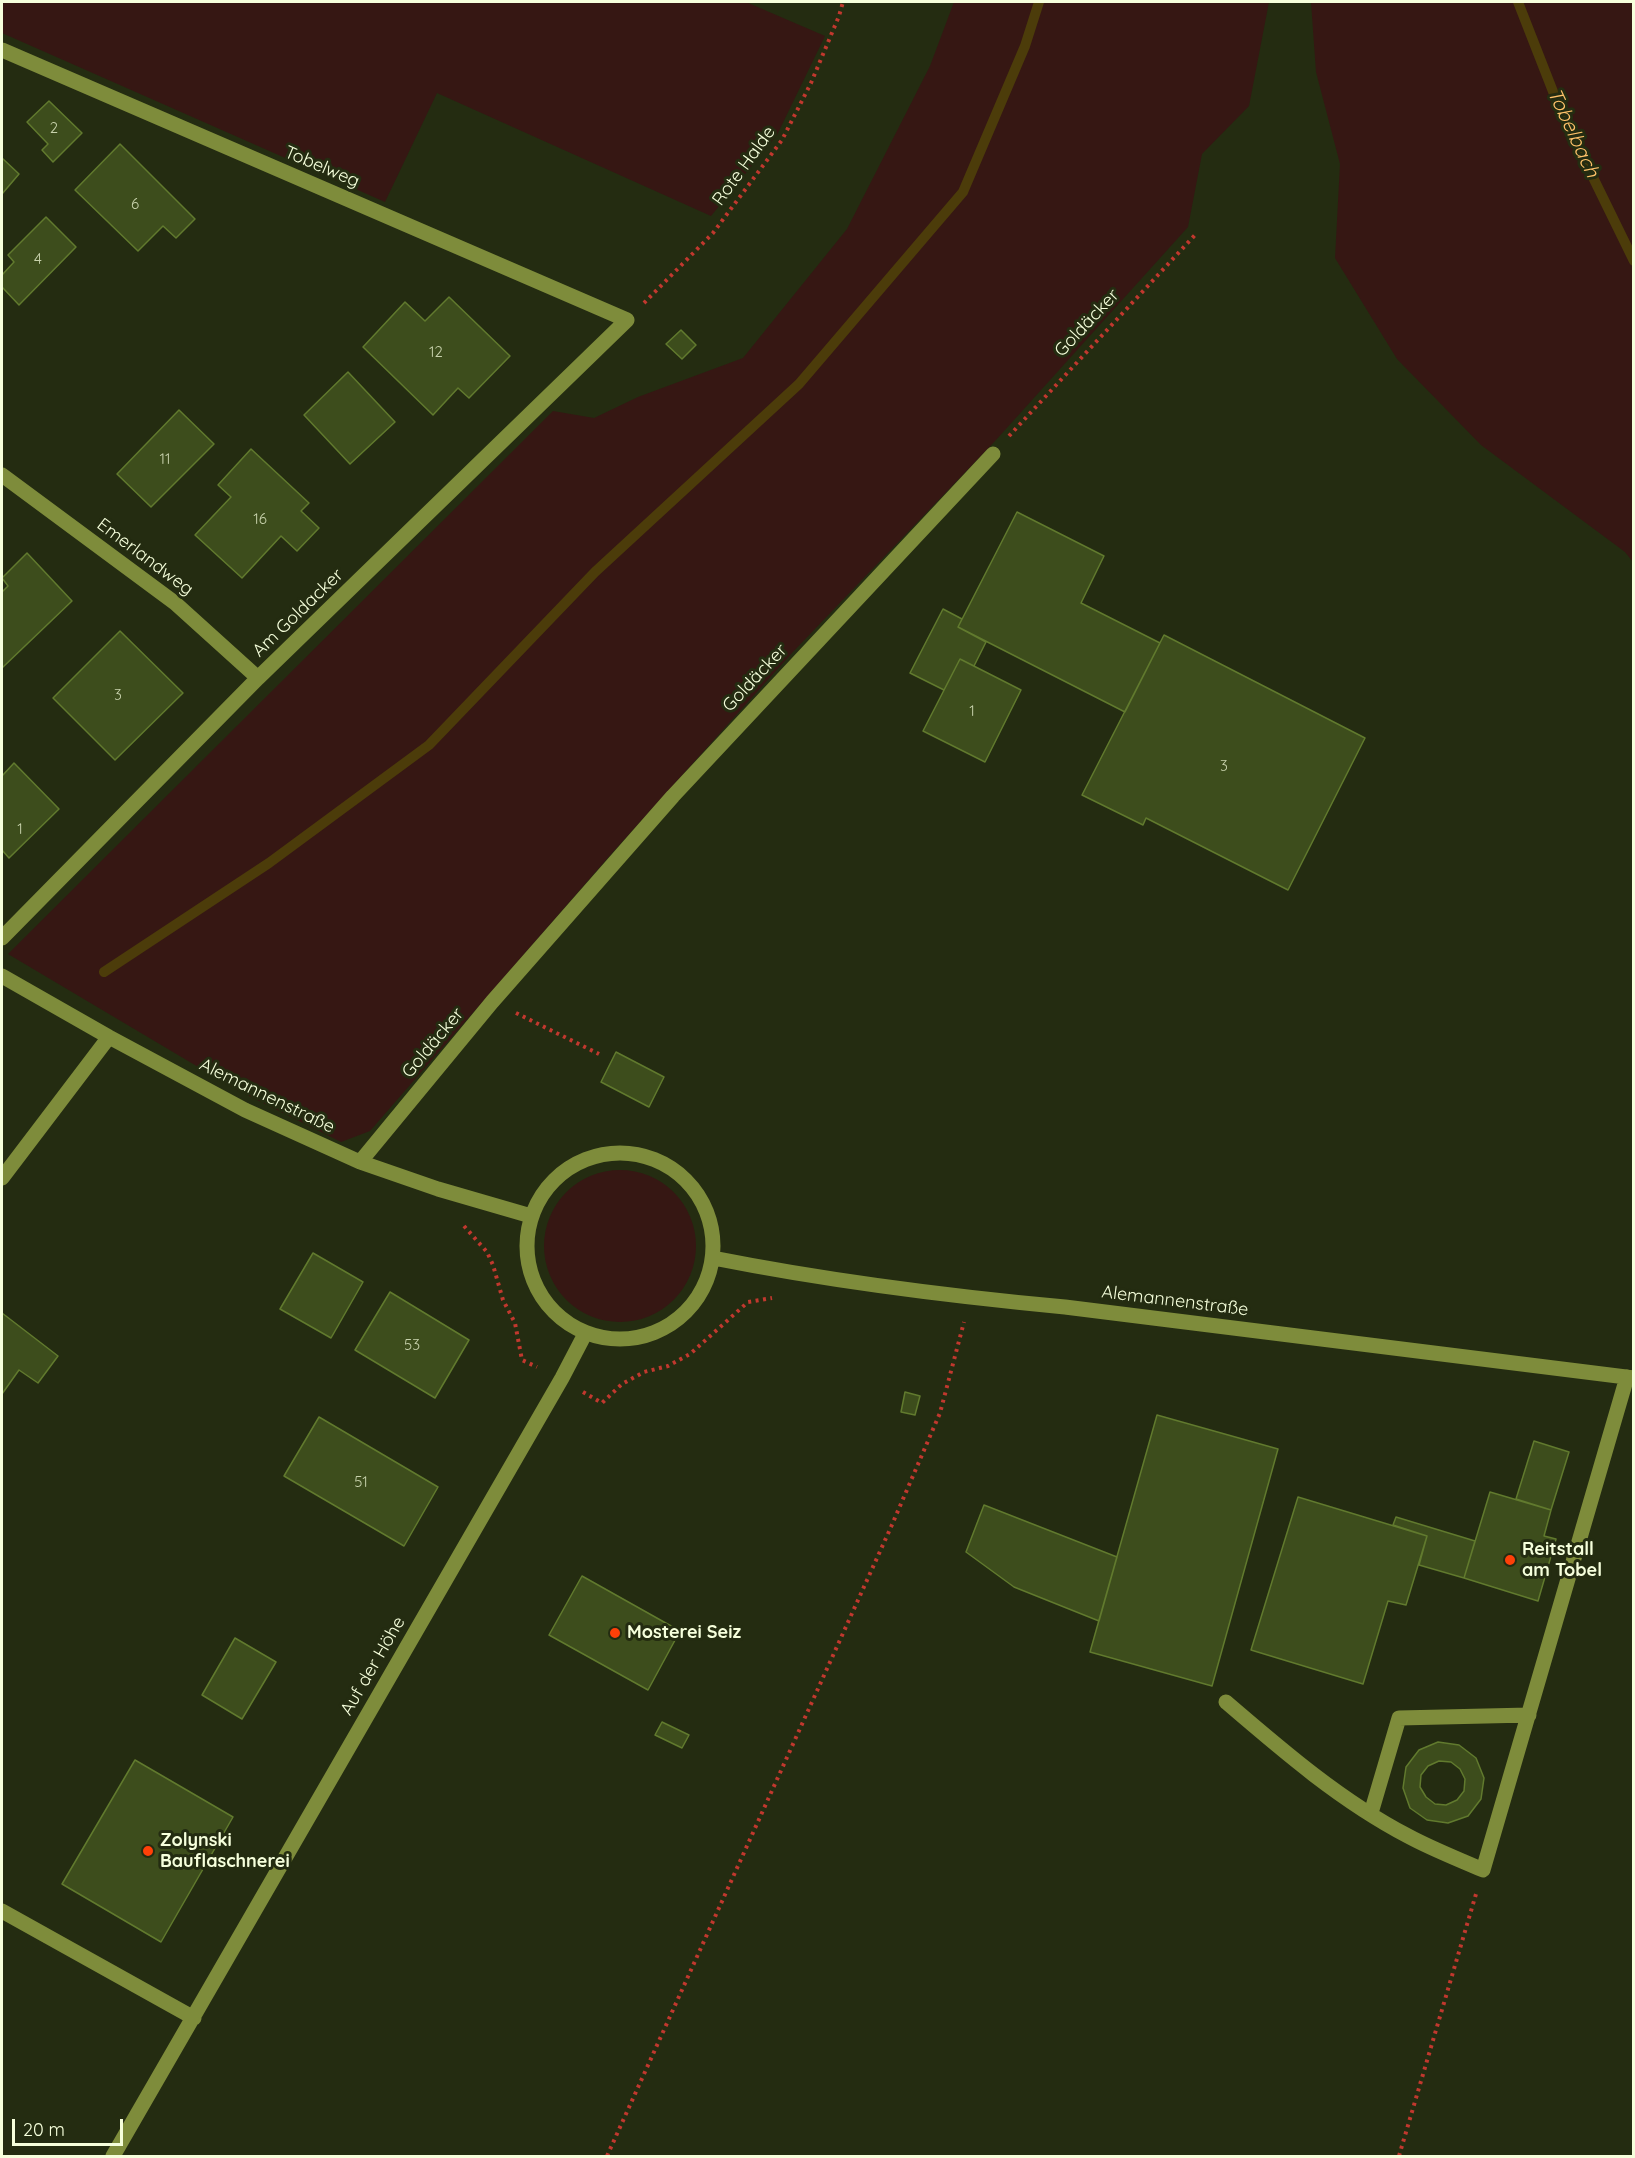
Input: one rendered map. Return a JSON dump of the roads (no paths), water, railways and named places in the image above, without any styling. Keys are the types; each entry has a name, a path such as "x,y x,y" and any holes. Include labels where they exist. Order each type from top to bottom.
{"street":[{"name":"Tobelweg","path":"2,50 627,320"},
{"name":"Am Goldacker","path":"2,938 258,678 627,320"},
{"name":"Goldäcker","path":"360,1162 492,1002 673,796 993,454"},
{"name":"Emerlandweg","path":"2,475 175,603 258,678"},
{"name":"Alemannenstraße","path":"2,976 245,1110 360,1162 438,1189 531,1216"},
{"path":"2,1178 109,1037"},
{"path":"621,1153 641,1155 676,1172 696,1193 710,1220 713,1258 708,1279 698,1298 684,1315 667,1327 647,1336 627,1340 605,1339 585,1334 567,1324 551,1311 539,1295 531,1276 526,1256 527,1236 531,1216 539,1198 566,1170 602,1155 621,1153"},
{"name":"Alemannenstraße","path":"713,1258 766,1269 970,1298 1076,1309 1630,1378"},
{"name":"Auf der Höhe","path":"113,2157 562,1378 585,1334"},
{"path":"1226,1702 1284,1752 1338,1793 1407,1836 1483,1870 1630,1378"},
{"path":"1371,1813 1399,1718 1529,1715"},
{"path":"2,1911 194,2018"}],"waterway":[{"path":"104,972 269,863 429,745 595,572 799,384 963,192 1025,46 1039,2"},
{"name":"Tobelbach","path":"1518,2 1561,112 1634,261"}],"place":[{"name":"Reitstall am Tobel","path":"1510,1560"},
{"name":"Mosterei Seiz","path":"615,1633"},
{"name":"Zolynski Bauflaschnerei","path":"148,1851"}]}
